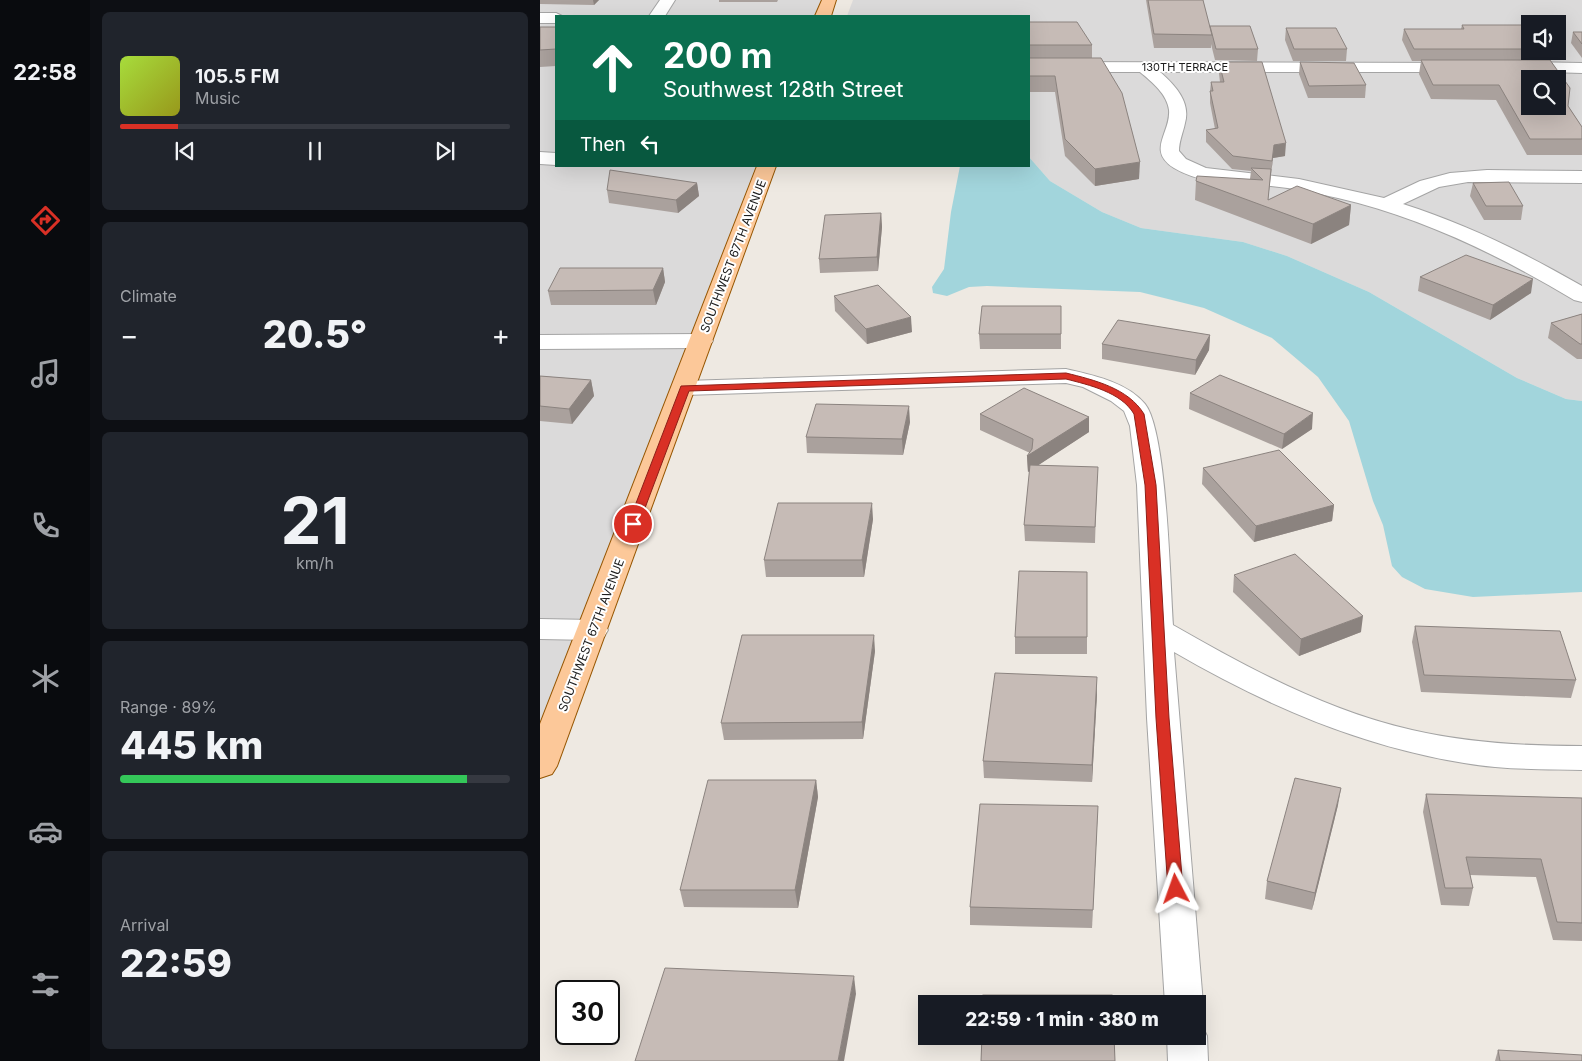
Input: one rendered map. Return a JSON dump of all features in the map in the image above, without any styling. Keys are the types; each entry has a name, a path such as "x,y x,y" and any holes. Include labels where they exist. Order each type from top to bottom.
{"main road":[{"path":"823,15 829,0"},
{"name":"SOUTHWEST 67TH AVENUE","path":"540,766 685,388 767,167"}],"street":[{"path":"658,15 668,0"},
{"path":"540,18 555,18"},
{"name":"130TH TERRACE","path":"1030,67 1470,67"},
{"path":"1144,67 1160,81 1176,102 1178,116 1170,138 1169,148 1175,158 1183,165 1208,173 1301,185 1385,206 1490,245 1549,274 1582,295"},
{"path":"1498,67 1582,68"},
{"path":"540,158 555,159"},
{"path":"1385,206 1422,188 1448,180 1490,177 1582,177"},
{"path":"540,342 701,341"},
{"path":"685,388 1066,376 1101,386 1128,401 1139,414 1150,485 1183,995"},
{"path":"540,629 593,630"},
{"path":"1158,630 1214,663 1278,696 1328,717 1378,734 1427,746 1487,754 1532,758 1582,758"},
{"path":"1187,1045 1188,1061"}],"shaded area":[{"path":"540,0 825,0 819,15 555,15 555,167 762,167 540,729"},
{"path":"853,0 1582,0 1582,401 1566,399 1517,378 1369,292 1287,256 1243,242 1141,228 1102,212 1050,181 1030,158 1030,15 847,15"}],"water":[{"path":"1030,158 1050,181 1102,212 1141,228 1243,242 1287,256 1369,292 1517,378 1566,399 1582,401 1582,592 1473,597 1425,589 1402,577 1392,566 1383,525 1373,501 1349,421 1318,377 1272,338 1204,308 1140,292 987,286 969,287 947,296 933,293 932,287 944,269 951,212 960,167 1030,167"}],"building":[{"path":"1148,0 1203,0 1212,35 1154,34"},
{"path":"1030,22 1077,22 1092,45 1030,45"},
{"path":"1462,25 1521,25 1521,49 1414,49 1404,29 1464,29"},
{"path":"1210,26 1250,26 1258,49 1216,49"},
{"path":"540,27 555,27 555,49 540,50"},
{"path":"1286,28 1336,28 1347,49 1294,49"},
{"path":"1573,32 1582,32 1582,44"},
{"path":"1030,58 1101,58 1122,93 1140,162 1095,169 1065,139 1055,76 1030,76"},
{"path":"1421,60 1550,60 1557,70 1521,70 1521,115 1566,115 1566,82 1570,88 1568,106 1582,127 1582,139 1530,139 1499,85 1433,85"},
{"path":"1219,62 1262,62 1286,143 1274,145 1272,161 1233,156 1206,130 1218,128 1210,91 1213,91 1211,82 1224,82"},
{"path":"1300,62 1354,63 1366,85 1309,86"},
{"path":"1251,168 1271,169 1268,200 1297,186 1351,205 1313,224 1196,181 1197,176 1263,180"},
{"path":"610,170 697,183 676,200 607,190"},
{"path":"1509,182 1523,206 1486,206 1473,183"},
{"path":"881,213 877,257 819,259 825,215"},
{"path":"1466,255 1533,279 1493,305 1420,277"},
{"path":"560,268 663,268 653,290 548,291"},
{"path":"878,285 911,317 866,329 834,296"},
{"path":"982,306 1061,306 1061,334 979,334"},
{"path":"1582,314 1582,344 1551,323"},
{"path":"1118,320 1210,335 1196,360 1102,344"},
{"path":"1220,375 1313,413 1284,434 1190,393"},
{"path":"540,376 591,380 569,409 540,406"},
{"path":"1024,388 1089,417 1027,456 1032,449 1033,439 980,414"},
{"path":"816,404 909,406 902,439 806,437"},
{"path":"1279,450 1334,505 1256,526 1203,468"},
{"path":"1030,465 1098,467 1095,527 1024,525"},
{"path":"778,503 872,503 862,560 764,560"},
{"path":"1295,554 1363,616 1301,639 1234,575"},
{"path":"1019,571 1087,572 1087,637 1015,637"},
{"path":"1415,626 1560,631 1576,680 1424,675"},
{"path":"742,635 874,635 862,722 721,723"},
{"path":"995,673 1097,677 1092,765 983,761"},
{"path":"1295,778 1341,788 1315,893 1267,881"},
{"path":"708,780 816,780 795,890 680,890"},
{"path":"1426,794 1582,798 1582,923 1557,922 1541,859 1466,857 1473,888 1445,888"},
{"path":"980,804 1098,806 1093,910 970,907"},
{"path":"665,968 854,976 838,1061 635,1061"},
{"path":"982,1045 1114,1045 1115,1061 981,1061"},
{"path":"1498,1050 1582,1055 1582,1061 1500,1061"}],"route":[{"path":"633,524 685,388 1066,376 1079,378 1101,386 1120,396 1135,407 1139,414 1143,426 1150,485 1163,718 1176,889"}]}
